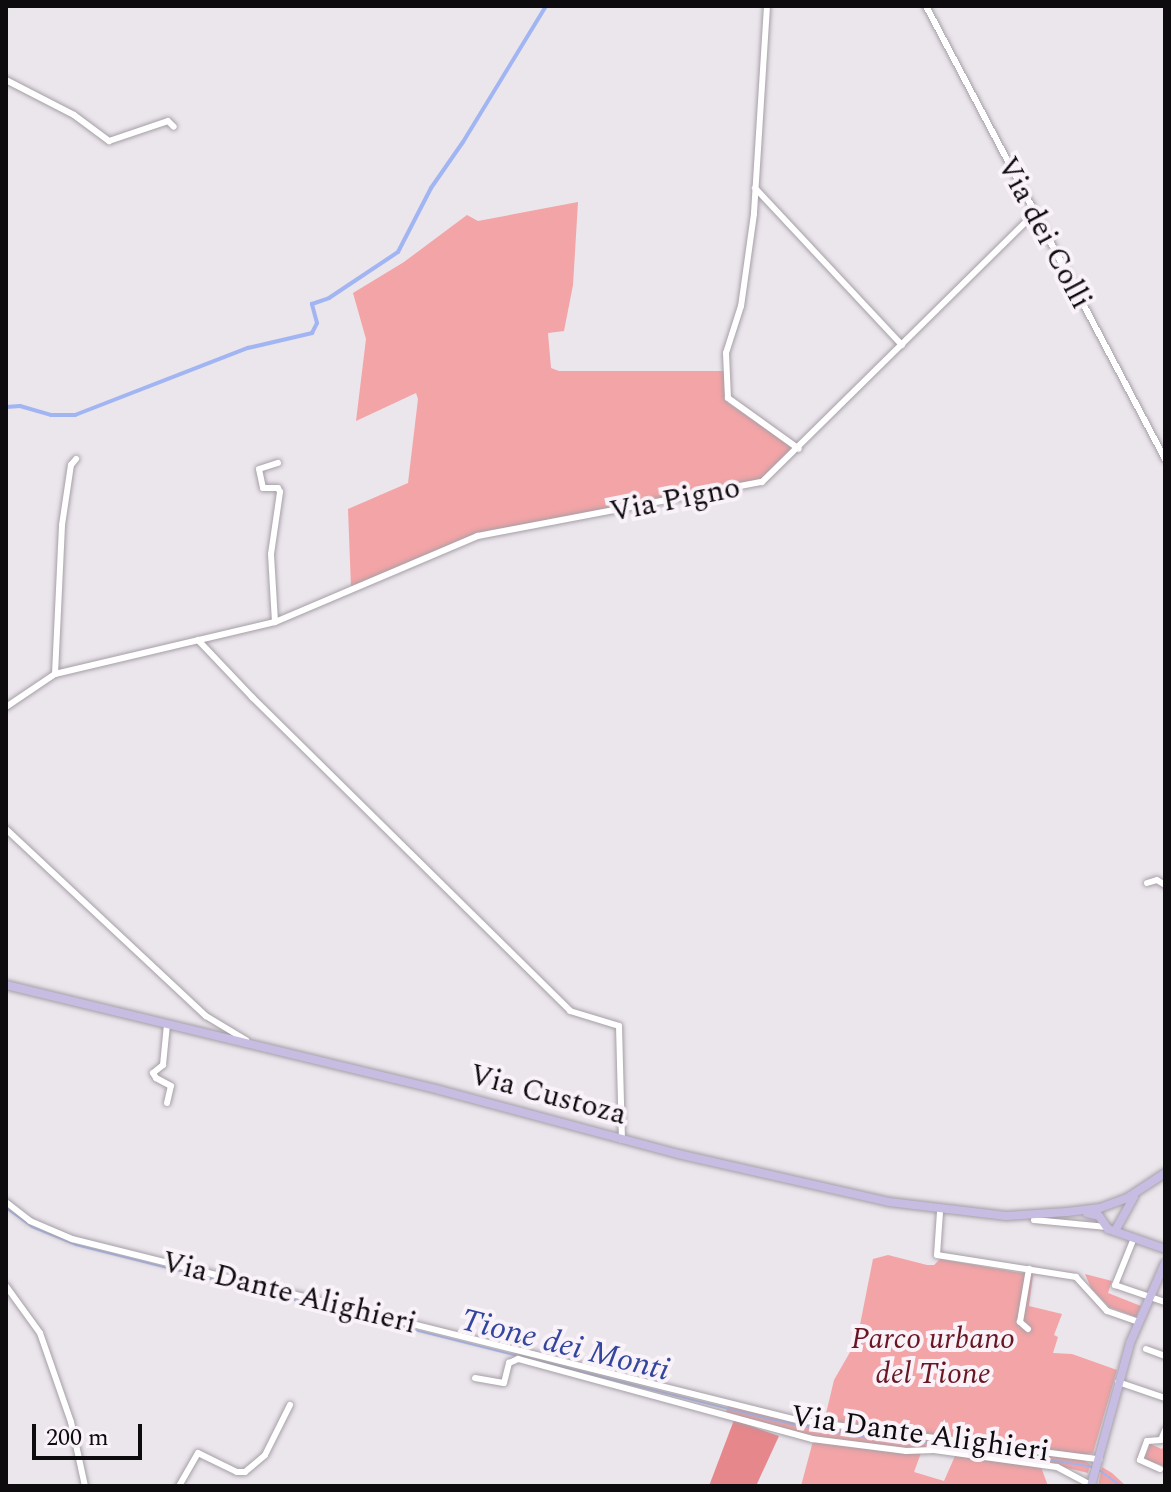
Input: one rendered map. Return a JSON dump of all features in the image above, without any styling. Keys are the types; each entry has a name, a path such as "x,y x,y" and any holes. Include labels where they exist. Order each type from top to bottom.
{"main road":[{"name":"Via Custoza","path":"6,976 6,984 622,1140 889,1202 1006,1216 1095,1213 1114,1224"},
{"name":"Via Custoza","path":"6,976 22,988"},
{"path":"1114,1224 1132,1199 1165,1173"},
{"name":"Via Custoza","path":"1067,1212 1110,1204 1147,1186"},
{"path":"1110,1204 1117,1207 1114,1224"},
{"path":"1110,1204 1114,1224 1132,1237 1165,1249"},
{"path":"1091,1486 1118,1382 1139,1322 1165,1263"}],"street":[{"path":"767,6 755,188 744,288 726,353 728,398 799,449"},
{"name":"Via dei Colli","path":"926,6 1033,215 1165,459"},
{"path":"6,80 74,115 109,141 168,121 174,127"},
{"path":"755,188 902,345"},
{"name":"Via Pigno","path":"6,707 55,674 275,622 478,536 762,482 799,449 1033,215"},
{"path":"55,674 62,525 71,465 76,459"},
{"path":"275,622 271,554 280,492 278,488 263,488 259,469 278,463"},
{"path":"198,640 570,1011 619,1026 622,1140"},
{"path":"6,829 208,1019 220,1037"},
{"path":"1147,883 1157,880 1165,885"},
{"path":"208,1019 264,1048"},
{"path":"205,1034 208,1019"},
{"path":"167,1024 163,1065 153,1073 171,1086 167,1103"},
{"path":"218,1025 222,1030 220,1037"},
{"name":"Via Dante Alighieri","path":"6,1202 30,1221 72,1239 784,1417 870,1432 1100,1460"},
{"path":"940,1212 937,1255 1076,1277 1107,1311 1139,1322"},
{"path":"1034,1220 1114,1224"},
{"path":"1132,1237 1115,1285 1165,1302"},
{"path":"1028,1329 1020,1322 1029,1269"},
{"path":"6,1286 35,1323 43,1341 71,1422 85,1486"},
{"path":"1146,1349 1165,1356"},
{"path":"475,1378 501,1384 510,1361 518,1359 734,1416 767,1430 906,1451 934,1450 1057,1467 1091,1486"},
{"path":"1118,1382 1165,1398"},
{"path":"179,1486 198,1453 237,1472 245,1472 265,1455 290,1405"},
{"path":"1160,1469 1140,1460 1147,1441 1163,1441 1165,1430"}],"green space":[{"path":"578,202 573,285 564,331 548,333 551,368 559,371 725,371 728,403 791,446 792,450 761,479 606,511 490,530 351,587 348,509 408,483 418,399 416,393 356,421 366,339 353,293 404,262 467,215 478,221"},
{"name":"Parco urbano del Tione","path":"888,1255 927,1265 934,1265 940,1259 1033,1275 1029,1306 1062,1314 1054,1335 1058,1337 1053,1353 1072,1354 1117,1370 1093,1453 1082,1455 824,1422 834,1380 857,1340 873,1259"},
{"path":"1085,1274 1112,1281 1108,1293 1141,1306 1136,1317 1109,1307 1091,1288"},
{"path":"728,1405 866,1434 1082,1459 1090,1464 1088,1473 1059,1466 810,1437 740,1418 726,1412"},
{"path":"813,1441 921,1453 914,1472 944,1481 955,1456 1041,1467 1048,1486 801,1486"},
{"path":"1150,1444 1162,1449 1165,1444 1163,1466 1144,1459"},
{"path":"1102,1467 1112,1473 1126,1486 1098,1486"}],"shaded area":[{"path":"734,1420 779,1436 756,1486 709,1486"}],"waterway":[{"path":"6,407 20,406 51,415 75,415 248,348 312,333 317,323 312,304 329,298 398,252 431,188 463,142 546,6"},
{"name":"Tione dei Monti","path":"6,1208 32,1227 76,1245 773,1420 852,1436 950,1444 1093,1467"},
{"name":"Tione dei Monti","path":"1099,1470 1121,1486"}]}
